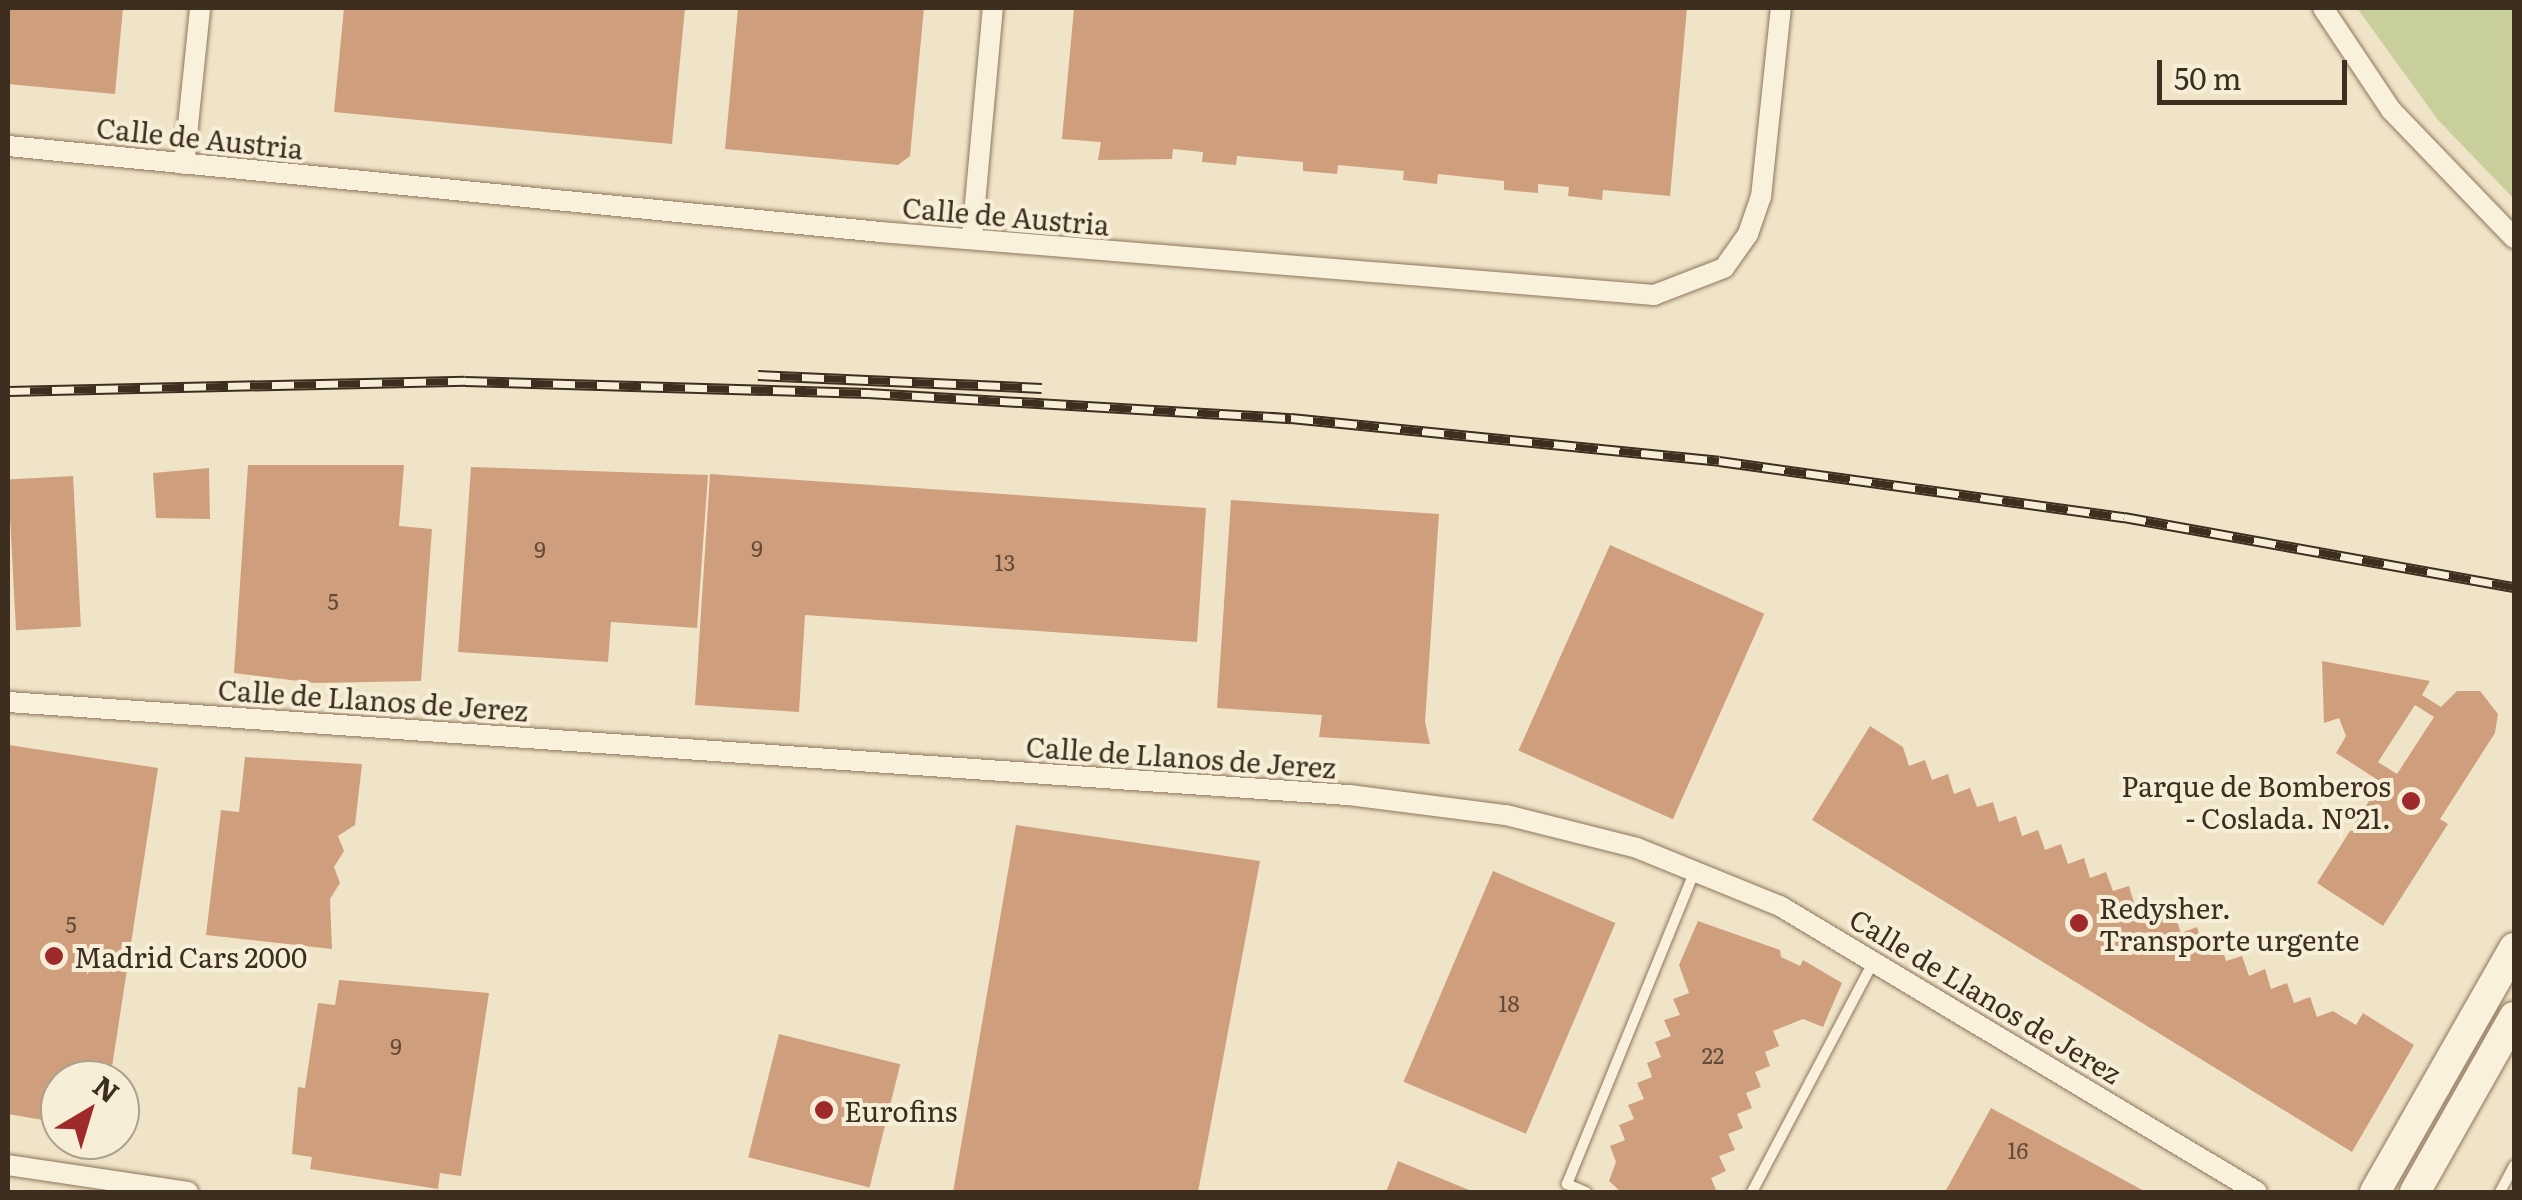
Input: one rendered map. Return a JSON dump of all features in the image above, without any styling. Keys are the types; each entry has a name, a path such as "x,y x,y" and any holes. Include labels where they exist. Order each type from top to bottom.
{"street":[{"path":"184,164 200,8"},
{"path":"972,237 993,8"},
{"name":"Calle de Austria","path":"8,146 972,237 1654,295 1693,285 1724,268 1762,197 1781,8"},
{"path":"2323,8 2390,110 2514,238"},
{"name":"Calle de Llanos de Jerez","path":"8,702 1438,804 1557,826 1695,870 1876,959 2257,1192"},
{"path":"2375,1192 2514,948"},
{"path":"2415,1192 2514,1017"},
{"path":"8,1165 188,1192"}],"lane":[{"path":"1586,1192 1567,1184 1695,870"},
{"path":"1752,1192 1876,959"},
{"path":"2500,1192 2514,1166"}],"green space":[{"path":"2357,8 2514,8 2514,199 2438,120"}],"building":[{"path":"8,8 123,8 115,94 8,84"},
{"path":"344,8 685,8 672,144 334,112"},
{"path":"738,8 924,8 910,156 898,165 725,149"},
{"path":"1074,8 1687,8 1670,196 1603,190 1602,200 1568,196 1569,187 1538,184 1538,193 1504,190 1504,181 1438,174 1437,184 1403,180 1404,171 1338,165 1337,174 1303,171 1303,162 1237,156 1236,165 1202,162 1203,152 1173,149 1172,159 1098,160 1101,142 1062,139"},
{"path":"248,465 404,465 399,526 432,529 421,681 315,683 234,673"},
{"path":"471,467 708,475 697,628 611,622 608,662 458,652"},
{"path":"209,468 210,519 156,518 153,473"},
{"path":"710,474 1206,508 1197,642 805,615 799,712 695,705"},
{"path":"73,476 81,627 16,630 8,479"},
{"path":"1231,500 1439,514 1425,722 1430,744 1319,737 1322,715 1217,708"},
{"path":"1610,545 1764,614 1673,819 1518,751"},
{"name":"Parque de Bomberos - Coslada. Nº21.","path":"2322,661 2430,681 2422,695 2441,707 2457,691 2480,691 2498,714 2495,733 2440,819 2448,824 2383,926 2317,883 2381,782 2336,753 2346,736 2339,718 2324,723","holes":["2415,705 2434,717 2397,774 2378,762"]},
{"name":"Redysher. Transporte urgente","path":"1870,726 1903,747 1909,766 1925,760 1932,780 1948,774 1954,794 1970,788 1977,807 1993,802 1999,822 2016,816 2022,836 2038,830 2045,850 2061,844 2068,864 2084,858 2090,878 2106,872 2113,891 2129,886 2135,906 2151,900 2158,919 2174,913 2181,933 2197,927 2203,947 2220,941 2226,961 2242,956 2249,976 2265,969 2271,989 2287,983 2294,1003 2310,997 2317,1017 2333,1011 2356,1025 2363,1013 2414,1045 2352,1152 1812,820"},
{"path":"9,745 158,768 113,1060 40,1060 40,1120 8,1114"},
{"path":"245,757 362,764 355,825 338,836 344,851 334,867 340,883 330,899 332,949 206,935 221,810 239,812"},
{"path":"1016,825 1260,861 1198,1192 953,1192"},
{"path":"1493,871 1615,923 1526,1134 1404,1082"},
{"path":"1698,921 1780,950 1781,957 1800,966 1803,960 1842,983 1823,1027 1803,1019 1773,1031 1779,1046 1765,1052 1770,1066 1755,1072 1761,1087 1746,1093 1752,1108 1737,1114 1743,1128 1728,1134 1735,1150 1719,1156 1726,1171 1711,1178 1717,1192 1621,1192 1609,1181 1616,1162 1610,1146 1625,1140 1619,1125 1634,1119 1628,1105 1644,1099 1637,1083 1652,1077 1647,1063 1661,1057 1655,1042 1671,1036 1664,1020 1680,1015 1673,999 1689,993 1679,965"},
{"path":"339,980 489,993 461,1176 440,1173 438,1189 310,1169 312,1157 292,1154 298,1087 305,1088 318,1003 335,1005"},
{"name":"Eurofins","path":"779,1034 900,1064 870,1187 748,1157"},
{"path":"1991,1108 2146,1192 1945,1192"},
{"path":"1398,1161 1474,1192 1386,1192"}],"railway":[{"path":"758,375 1042,388"},
{"path":"8,391 465,381 868,393 1291,418 1719,461 2124,517 2514,587"}],"place":[{"name":"Parque de Bomberos - Coslada. Nº21.","path":"2411,801"},
{"name":"Redysher. Transporte urgente","path":"2079,923"},
{"name":"Madrid Cars 2000","path":"54,956"},
{"name":"Eurofins","path":"824,1110"}]}
